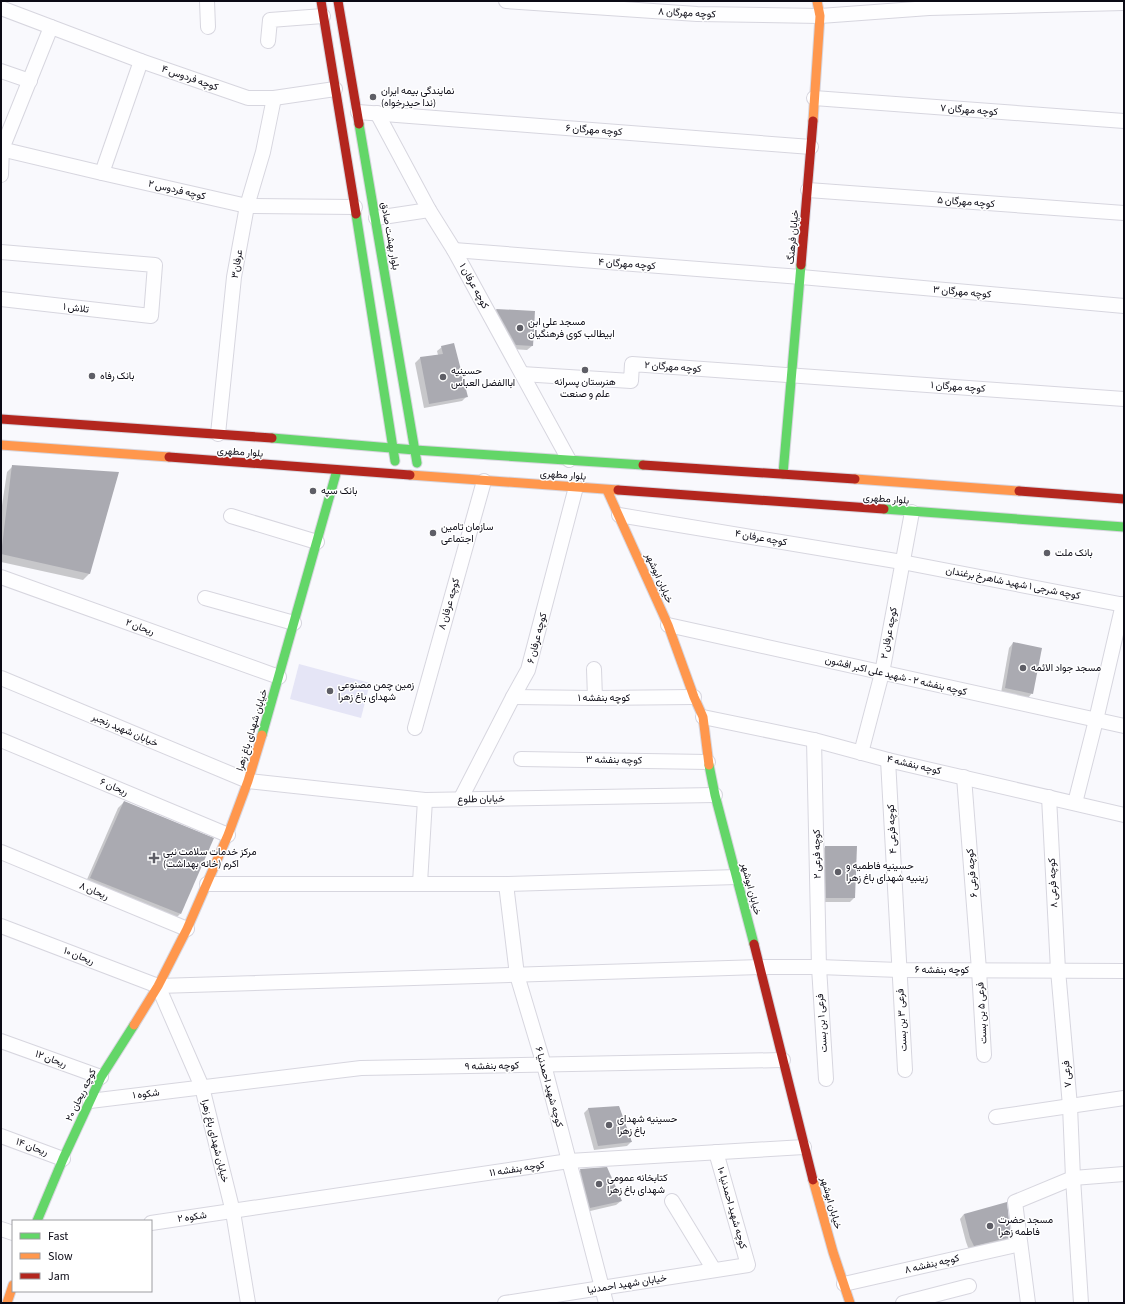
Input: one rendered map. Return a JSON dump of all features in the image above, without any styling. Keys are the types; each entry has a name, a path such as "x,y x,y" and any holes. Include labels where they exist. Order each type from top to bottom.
{"street":[{"path":"207,1 208,27"},
{"name":"بلوار بهشت صادق","path":"321,1 355,207 375,271 415,450 418,475"},
{"name":"بلوار بهشت صادق","path":"338,1 376,218 375,271 396,474"},
{"name":"کوچه مهرگان ۸","path":"506,1 696,7 820,16 928,4 1124,3"},
{"name":"خیابان فرهنگ","path":"784,474 811,147 820,16 817,1"},
{"name":"کوچه فردوس ۴","path":"1,8 141,61 248,98 274,98 335,89"},
{"path":"268,41 270,20 323,16"},
{"path":"1,175 2,149 51,27"},
{"path":"102,173 141,61"},
{"path":"1,71 30,81"},
{"name":"عرفان۳","path":"218,434 234,277 247,206 263,152 274,98"},
{"name":"کوچه مهرگان ۷","path":"814,98 1124,121"},
{"name":"کوچه مهرگان ۶","path":"358,112 811,147"},
{"name":"کوچه عرفان ۱","path":"377,113 429,210 454,250 570,460"},
{"name":"کوچه فردوس ۲","path":"2,149 247,206 355,207"},
{"name":"کوچه مهرگان ۵","path":"808,190 1124,213"},
{"path":"376,218 429,210"},
{"name":"کوچه مهرگان ۴","path":"454,250 801,277"},
{"name":"تلاش ۱","path":"1,252 155,265 150,316 1,299"},
{"name":"کوچه مهرگان ۳","path":"801,277 1124,306"},
{"name":"کوچه مهرگان ۲","path":"522,374 631,381 632,364 792,375"},
{"name":"کوچه مهرگان ۱","path":"792,375 1124,399"},
{"name":"بلوار مطهری","path":"1,419 218,434 415,450 784,474 1124,499"},
{"name":"بلوار مطهری","path":"1,445 1124,527"},
{"name":"خیابان شهدای باغ‌ زهرا","path":"158,986 187,929 207,884 228,835 248,781 337,470"},
{"name":"کوچه عرفان ۸","path":"415,728 484,481"},
{"name":"کوچه عرفان ۶","path":"460,800 528,670 576,487"},
{"name":"خیابان ابوشهر","path":"607,490 668,625 694,697 703,717 708,762 715,795 760,967 804,1147 831,1245 850,1303"},
{"name":"کوچه عرفان ۲","path":"862,753 882,673 912,512"},
{"name":"کوچه عرفان ۴","path":"619,514 902,562"},
{"path":"231,516 317,542"},
{"name":"کوچه شرجی ۱ شهید شاهرخ برغندان","path":"902,562 1123,604"},
{"name":"ریحان ۲","path":"1,577 279,677"},
{"path":"205,598 294,623"},
{"path":"1075,803 1123,604"},
{"name":"کوچه بنفشه ۲ - شهید علی اکبر افشون","path":"668,625 1124,726"},
{"path":"594,669 595,698"},
{"name":"خیابان شهید رنجبر","path":"1,678 248,781"},
{"name":"کوچه بنفشه ۱","path":"513,697 694,697"},
{"name":"کوچه بنفشه ۴","path":"703,717 814,740 888,760 1124,815"},
{"name":"ریحان ۶","path":"1,740 228,835"},
{"name":"کوچه فرعی ۲","path":"814,740 819,967"},
{"name":"کوچه بنفشه ۳","path":"521,758 708,762"},
{"name":"کوچه فرعی ۴","path":"888,760 899,970"},
{"name":"کوچه فرعی ۶","path":"964,777 979,970"},
{"name":"خیابان طلوع","path":"248,781 425,800 715,795"},
{"name":"کوچه فرعی ۸","path":"1049,797 1058,970"},
{"path":"420,884 425,800"},
{"name":"ریحان ۸","path":"1,852 187,929"},
{"path":"207,884 506,884 737,877"},
{"name":"کوچه شهید احمدنیا ۶","path":"506,884 517,975 544,1065 606,1303"},
{"name":"ریحان ۱۰","path":"1,926 158,986"},
{"name":"کوچه بنفشه ۶","path":"158,986 760,967 819,967 899,970 1124,970"},
{"name":"فرعی ۱ بن بست","path":"819,967 826,1080"},
{"name":"فرعی ۳ بن بست","path":"899,970 905,1070"},
{"name":"فرعی ۵ بن بست","path":"979,970 984,1056"},
{"name":"فرعی ۷","path":"1058,970 1070,1106 1081,1303"},
{"name":"کوچه ریحان ۲۰","path":"37,1220 101,1077 158,986"},
{"name":"خیابان شهدای باغ زهرا","path":"158,986 202,1087 233,1212 248,1303"},
{"name":"ریحان ۱۲","path":"1,1041 101,1077"},
{"name":"کوچه بنفشه ۹","path":"202,1087 361,1068 783,1060"},
{"name":"شکوه ۱","path":"90,1100 202,1087"},
{"path":"996,1117 1124,1098"},
{"name":"ریحان ۱۴","path":"1,1136 64,1159"},
{"name":"کوچه بنفشه ۱۱","path":"233,1212 569,1161 804,1147"},
{"name":"کوچه شهید احمدنیا ۱۰","path":"716,1152 748,1265"},
{"path":"1028,1303 1015,1202 1073,1178 1124,1174"},
{"path":"672,1201 714,1270"},
{"name":"شکوه ۲","path":"152,1223 233,1212"},
{"path":"1,1229 12,1233"},
{"name":"کوچه بنفشه ۸","path":"844,1284 1020,1244"},
{"name":"خیابان شهید احمدنیا","path":"505,1303 748,1265"},
{"path":"903,1303 969,1286"},
{"path":"7,1303 12,1288"}],"shaded area":[{"name":"زمین چمن مصنوعی شهدای باغ زهرا","path":"299,664 370,683 361,718 290,699"}],"building":[{"name":"مسجد علی ابن ابیطالب کوی فرهنگیان","path":"496,309 535,311 533,346 516,345"},
{"name":"حسینیه اباالفضل العباس","path":"454,343 468,397 429,404 420,357 443,354 441,346"},
{"path":"12,465 119,472 90,574 1,554"},
{"name":"مسجد جواد الائمه","path":"1013,642 1042,648 1033,694 1005,688"},
{"name":"مرکز خدمات سلامت نبی اکرم (خانه بهداشت)","path":"124,801 214,838 181,914 90,878"},
{"name":"حسینیه فاطمیه و زینبیه شهدای باغ زهرا","path":"825,846 857,846 855,898 826,898"},
{"name":"حسینیه شهدای باغ زهرا","path":"619,1106 632,1142 598,1146 588,1108"},
{"name":"کتابخانه عمومی شهدای باغ زهرا","path":"607,1167 622,1201 590,1208 580,1169"},
{"name":"مسجد حضرت فاطمه زهرا","path":"1007,1202 1011,1237 974,1246 970,1238 964,1214"}],"traffic: fast":[{"path":"359,124 417,463"},
{"path":"356,214 395,461"},
{"path":"783,474 801,265"},
{"path":"272,438 415,450 643,465"},
{"path":"262,735 337,470"},
{"path":"884,509 1124,527"},
{"path":"709,765 715,795 754,944"},
{"path":"37,1220 63,1159 101,1077 134,1025"}],"traffic: slow":[{"path":"813,121 820,16 817,1"},
{"path":"1,445 169,457"},
{"path":"410,475 618,490"},
{"path":"855,479 1019,491"},
{"path":"607,490 668,625 694,697 703,717 709,765"},
{"path":"134,1025 158,986 187,929 228,835 248,781 262,735"},
{"path":"813,1180 833,1252 850,1303"},
{"path":"7,1303 12,1288"}],"traffic: jam":[{"path":"321,1 356,214"},
{"path":"338,1 359,124"},
{"path":"801,265 813,121"},
{"path":"1,419 272,438"},
{"path":"169,457 410,475"},
{"path":"643,465 855,479"},
{"path":"618,490 884,509"},
{"path":"1019,491 1124,499"},
{"path":"754,944 813,1180"}],"place":[{"name":"نمایندگی بیمه ایران (ندا حیدرخواه)","path":"373,97"},
{"name":"مسجد علی ابن ابیطالب کوی فرهنگیان","path":"520,328"},
{"name":"هنرستان پسرانه علم و صنعت","path":"585,370"},
{"name":"بانک رفاه","path":"92,376"},
{"name":"حسینیه اباالفضل العباس","path":"443,377"},
{"name":"بانک سپه","path":"313,491"},
{"name":"سازمان تامین اجتماعی","path":"433,533"},
{"name":"بانک ملت","path":"1047,553"},
{"name":"مسجد جواد الائمه","path":"1023,668"},
{"name":"زمین چمن مصنوعی شهدای باغ زهرا","path":"330,691"},
{"name":"مرکز خدمات سلامت نبی اکرم (خانه بهداشت)","path":"154,858"},
{"name":"حسینیه فاطمیه و زینبیه شهدای باغ زهرا","path":"838,872"},
{"name":"حسینیه شهدای باغ زهرا","path":"609,1125"},
{"name":"کتابخانه عمومی شهدای باغ زهرا","path":"599,1184"},
{"name":"مسجد حضرت فاطمه زهرا","path":"990,1226"}]}
